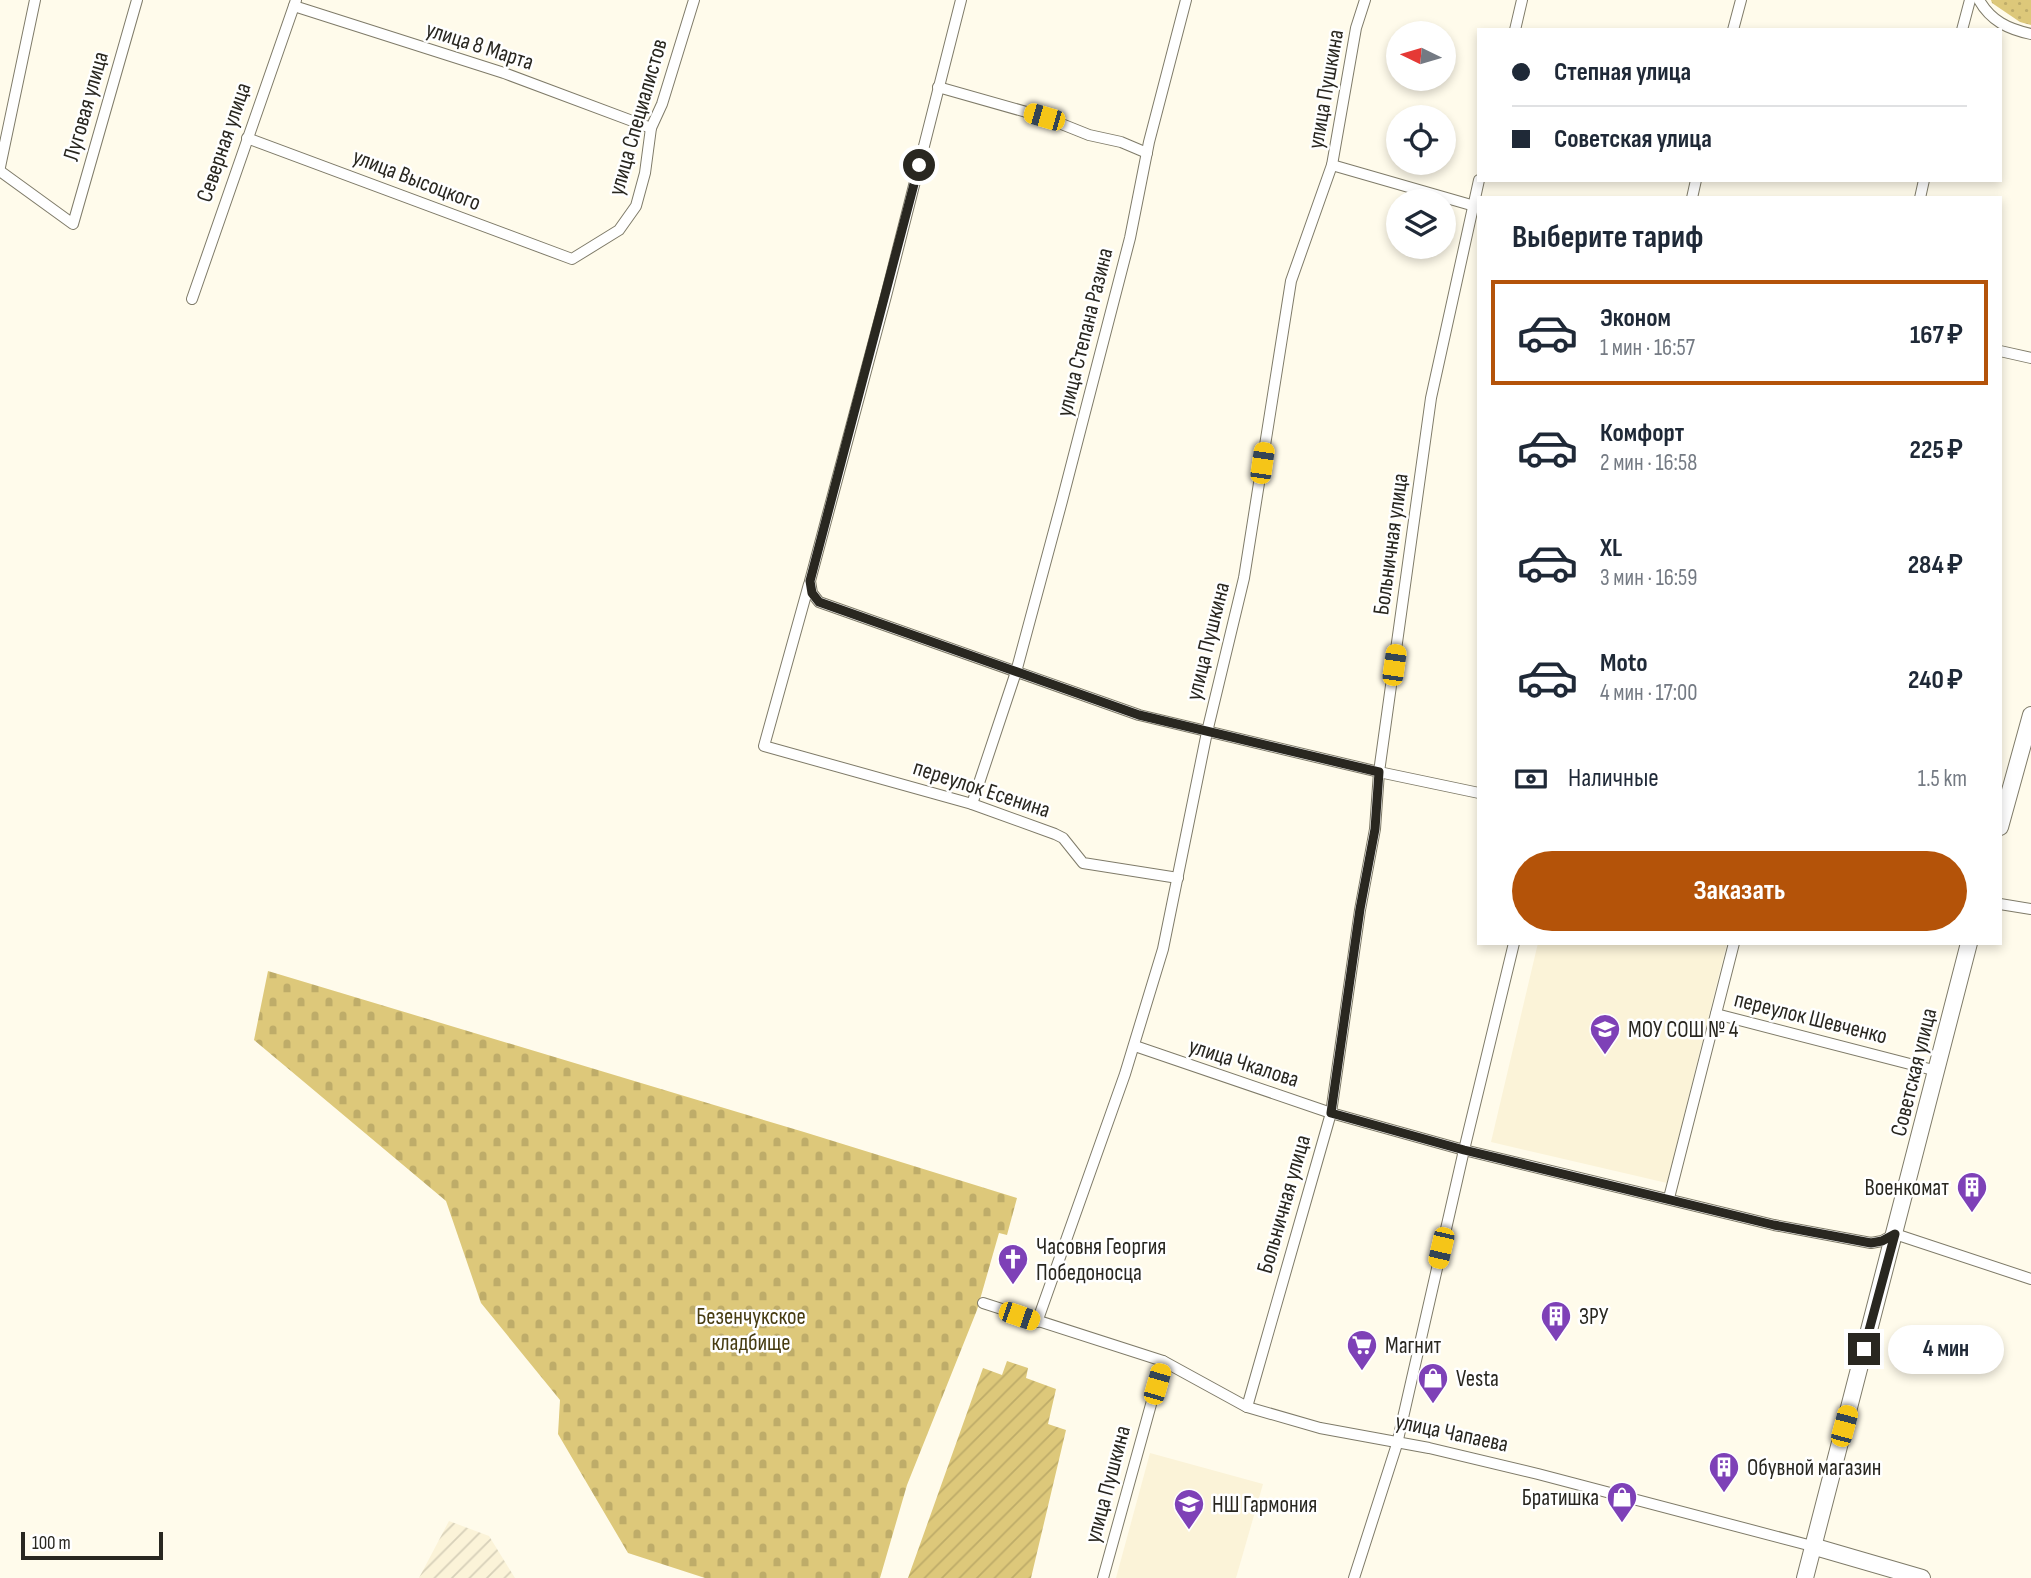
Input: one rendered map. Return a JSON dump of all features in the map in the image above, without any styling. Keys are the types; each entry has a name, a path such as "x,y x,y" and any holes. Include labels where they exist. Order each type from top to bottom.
{"street":[{"path":"0,169 35,0"},
{"name":"Луговая улица","path":"0,169 73,225 137,0"},
{"name":"улица Специалистов","path":"572,259 619,230 636,206 645,173 651,128 662,104 694,0"},
{"path":"961,0 810,581 812,593 819,602 1139,715 1477,793"},
{"name":"улица Степана Разина","path":"972,804 1016,672 1101,354 1130,238 1147,153 1186,0"},
{"name":"улица Пушкина","path":"1037,1322 1135,1046 1163,949 1206,732 1244,578 1291,281 1332,165 1356,28 1365,0"},
{"path":"1515,28 1522,0"},
{"path":"1734,28 1741,0"},
{"path":"1963,28 1970,0"},
{"path":"1979,0 1997,21 2006,27 2031,34"},
{"name":"улица 8 Марта","path":"295,3 504,73 651,128"},
{"name":"Северная улица","path":"192,299 295,3"},
{"path":"938,86 1044,117 1089,135 1121,142 1147,153"},
{"name":"улица Высоцкого","path":"247,138 572,259"},
{"path":"1332,165 1476,207"},
{"name":"Больничная улица","path":"1247,1407 1331,1113 1360,909 1375,829 1379,772 1431,398 1476,207"},
{"path":"2002,351 2031,358"},
{"name":"переулок Есенина","path":"810,581 764,746 972,804 1063,838 1083,863 1178,878"},
{"path":"2002,820 2031,715"},
{"path":"2002,904 2031,909"},
{"path":"1354,1578 1397,1444 1514,945"},
{"path":"1669,1198 1733,945"},
{"name":"Советская улица","path":"1805,1578 1968,945"},
{"name":"переулок Шевченко","path":"1716,1014 1937,1071"},
{"name":"улица Чкалова","path":"1135,1046 1331,1113 1464,1150 1774,1225 1871,1243 1895,1234"},
{"path":"1895,1234 2031,1279"},
{"name":"улица Чапаева","path":"983,1303 1163,1361 1247,1407 1320,1428 1429,1448 1527,1472 1812,1546 1922,1578"},
{"name":"улица Пушкина","path":"1103,1578 1163,1361"}],"shaded area":[{"name":"МОУ СОШ № 4","path":"1538,945 1726,945 1667,1183 1491,1142"},
{"name":"НШ Гармония","path":"1150,1453 1263,1484 1236,1578 1116,1578"},
{"path":"449,1521 489,1536 515,1578 419,1578"}],"green space":[{"path":"1991,0 2031,0 2031,25 2020,22"},
{"name":"Безенчукское кладбище","path":"268,971 1017,1198 1007,1235 999,1233 977,1310 907,1485 880,1578 705,1578 628,1553 558,1434 560,1400 481,1303 446,1201 254,1040"},
{"path":"1007,1361 1028,1368 1026,1378 1056,1389 1048,1424 1066,1430 1031,1578 908,1578 983,1368 1002,1375"}],"place":[{"name":"МОУ СОШ № 4","path":"1605,1056"},
{"name":"Военкомат","path":"1972,1214"},
{"name":"Часовня Георгия Победоносца","path":"1013,1286"},
{"name":"ЗРУ","path":"1556,1343"},
{"name":"Магнит","path":"1362,1372"},
{"name":"Vesta","path":"1433,1405"},
{"name":"Обувной магазин","path":"1724,1494"},
{"name":"Братишка","path":"1622,1524"},
{"name":"НШ Гармония","path":"1189,1531"}],"route":[{"path":"919,165 810,581 812,593 819,602 1139,715 1379,772 1375,829 1360,909 1331,1113 1464,1150 1774,1225 1871,1243 1895,1234 1864,1349"}]}
